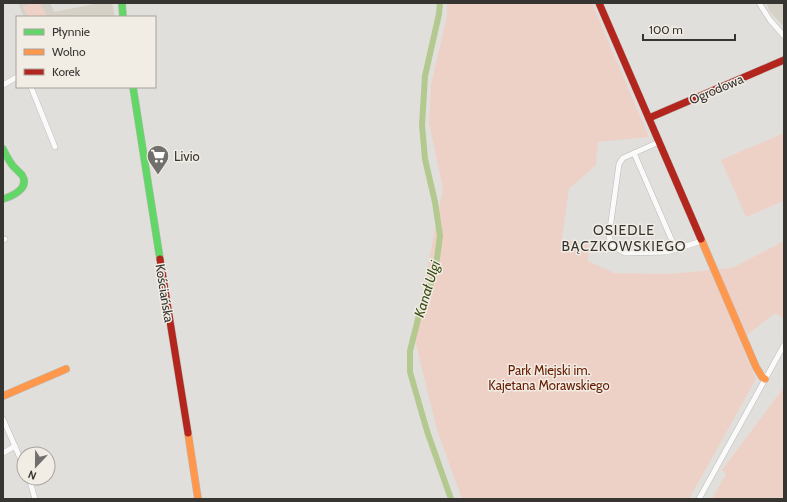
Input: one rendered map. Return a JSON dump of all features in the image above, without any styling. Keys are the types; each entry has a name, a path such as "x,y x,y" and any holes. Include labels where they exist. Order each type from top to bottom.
{"street":[{"path":"122,3 123,16"},
{"path":"599,3 756,367 765,379"},
{"path":"760,3 764,12 784,36"},
{"name":"Ogrodowa","path":"648,118 784,60"},
{"path":"3,84 16,78"},
{"path":"31,88 55,147"},
{"name":"Kościańska","path":"133,88 198,499"},
{"path":"659,142 623,158 619,164 609,236 611,243 618,250 625,253 667,252 702,241"},
{"path":"3,149 22,177 23,186 16,194 3,199"},
{"path":"634,153 676,250"},
{"path":"699,499 784,345"},
{"path":"3,396 66,368"},
{"path":"3,419 15,446 3,453"},
{"path":"31,486 35,499"}],"shaded area":[{"path":"18,3 50,3 54,12 99,3 112,3 115,16 24,16"},
{"path":"766,3 784,3 784,27 770,12"}],"green space":[{"path":"30,3 40,3 46,16 28,16 23,7"},
{"name":"Park Miejski im. Kajetana Morawskiego","path":"447,3 592,3 649,137 598,142 596,165 569,189 562,239 589,245 588,261 614,273 669,274 732,268 784,241 784,319 775,313 740,341 756,379 689,499 462,499 437,430 414,336 443,189 429,123 431,85 447,15"},
{"path":"784,133 784,201 746,217 721,160"},
{"path":"784,387 784,499 712,499 726,474 722,470"}],"waterway":[{"name":"Kanał Ulgi","path":"440,3 439,14 425,76 422,125 425,159 435,202 440,236 435,273 420,311 410,351 410,372 427,431 451,499"}],"traffic: fast":[{"path":"122,3 123,16"},
{"path":"133,88 160,259"},
{"path":"3,149 10,162 22,175 24,180 22,188 16,194 3,199"}],"traffic: slow":[{"path":"701,239 756,367 765,379"},
{"path":"3,396 66,369"},
{"path":"188,433 198,499"}],"traffic: jam":[{"path":"599,3 701,239"},
{"path":"649,118 784,60"},
{"path":"160,259 188,433"}],"place":[{"name":"Livio","path":"158,176"}],"district":[{"name":"OSIEDLE BĄCZKOWSKIEGO","path":"624,238"}]}
